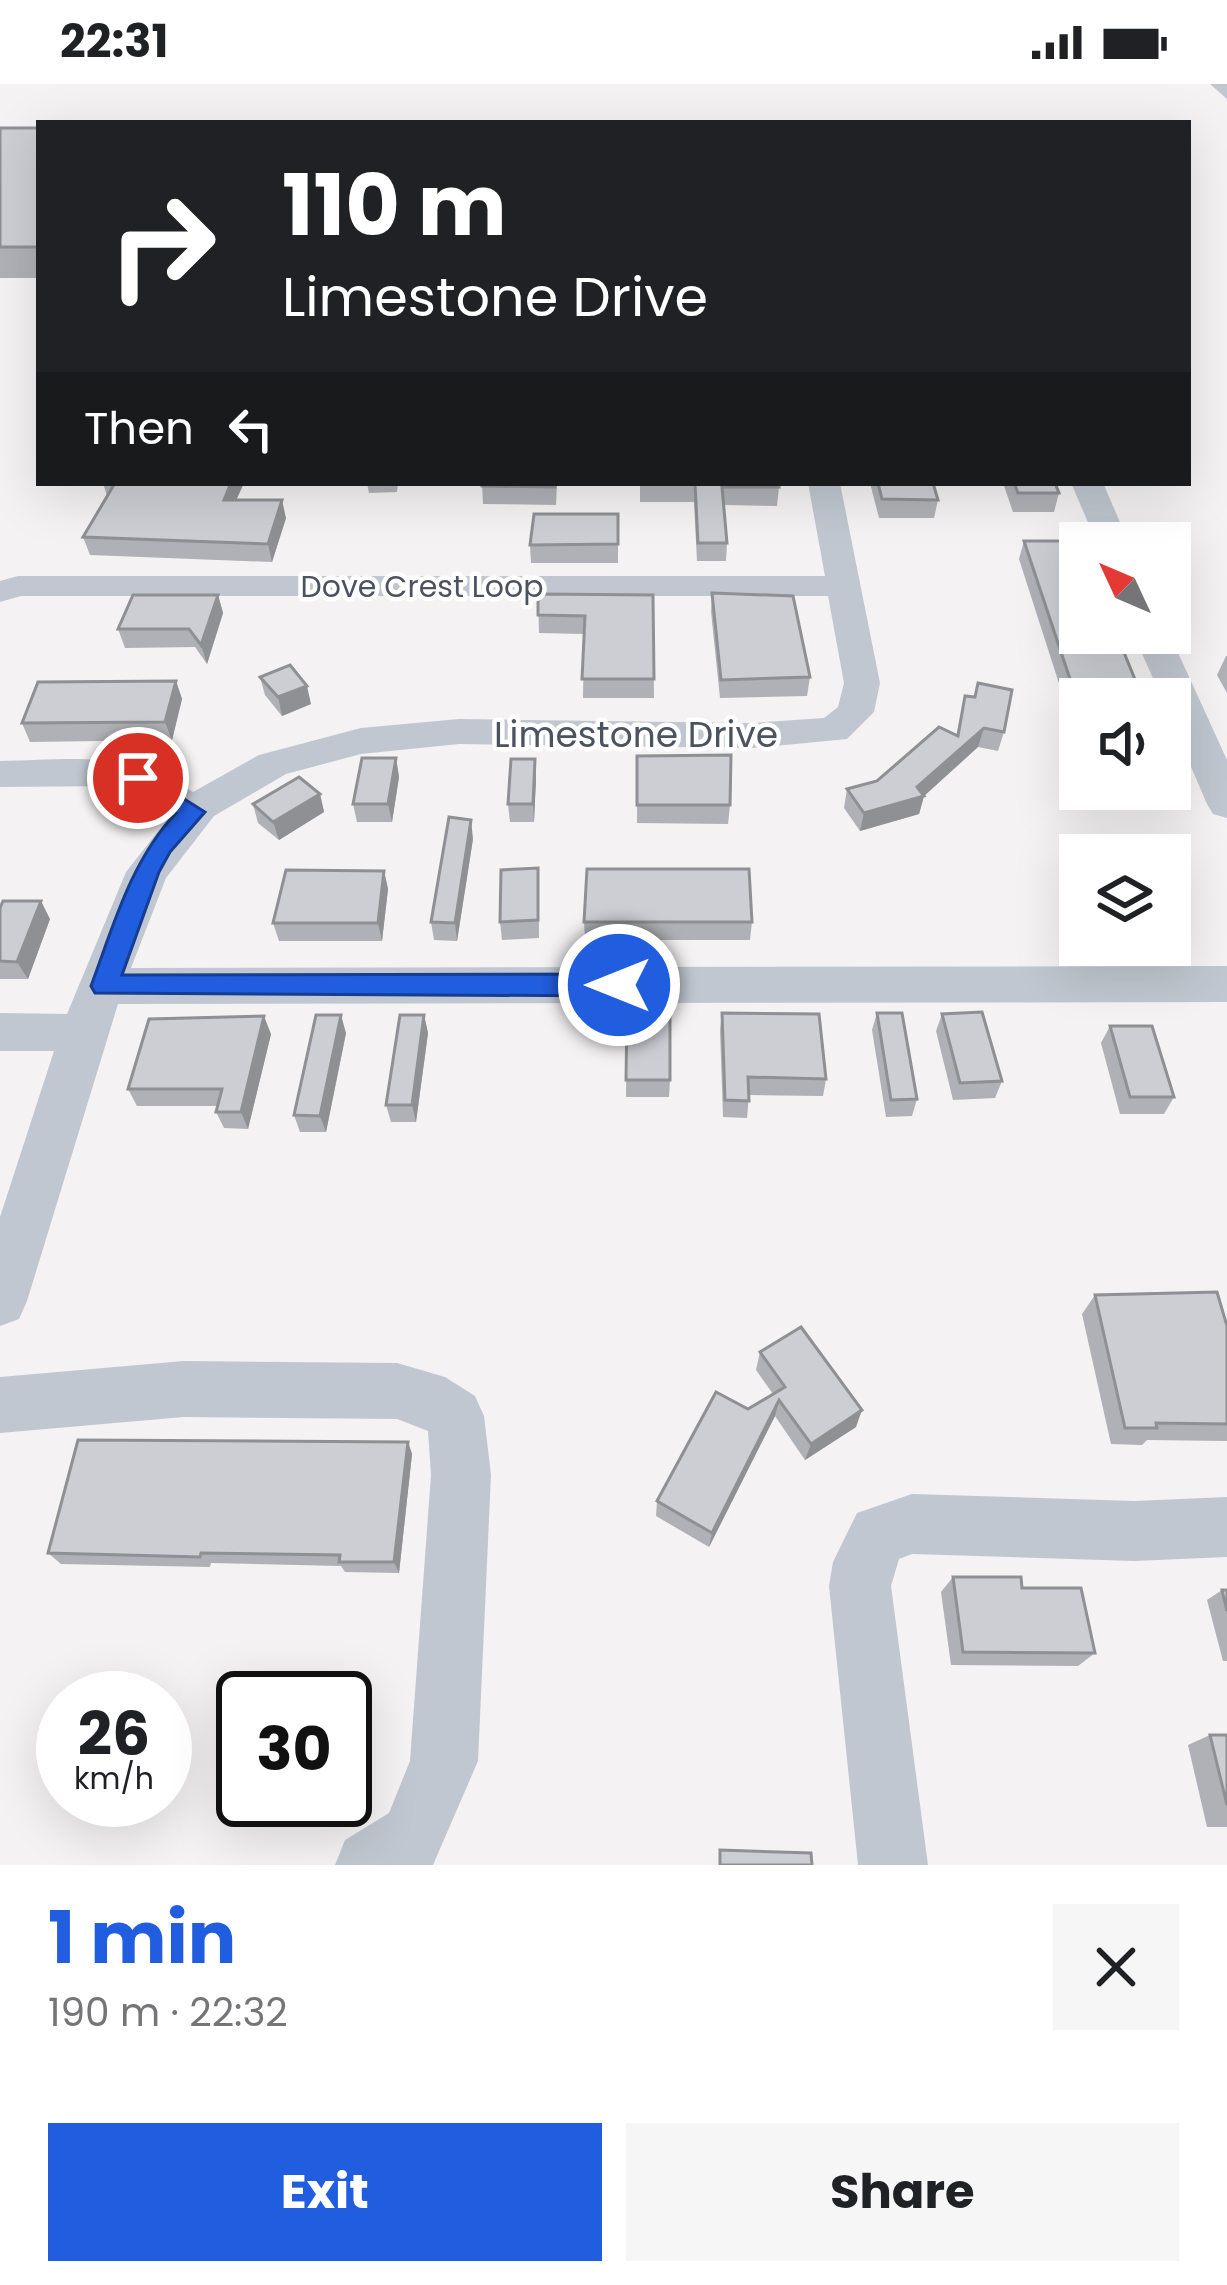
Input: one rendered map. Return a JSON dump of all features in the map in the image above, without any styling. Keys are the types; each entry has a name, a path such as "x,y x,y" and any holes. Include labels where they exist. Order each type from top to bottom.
{"street":[{"path":"1220,84 1227,93"},
{"name":"Limestone Drive","path":"0,1300 83,1033 147,872 160,846 192,812 271,764 360,740 834,730 855,712 862,683 825,486"},
{"path":"1088,486 1104,522"},
{"name":"Dove Crest Loop","path":"0,592 18,586 845,586"},
{"path":"1160,654 1227,803"},
{"path":"0,774 121,773 154,785 192,812"},
{"path":"104,986 1227,984"},
{"path":"0,1031 83,1033"},
{"path":"0,1405 43,1406 181,1389 334,1393 400,1389 433,1397 455,1416 461,1475 444,1762 414,1837 370,1865"},
{"path":"893,1865 860,1586 864,1562 879,1534 912,1524 1134,1531 1227,1527"}],"building":[{"path":"0,128 36,128 36,247 0,247"},
{"path":"113,486 230,486 224,500 282,500 268,544 83,537"},
{"path":"695,486 779,486 722,487 727,543 698,543"},
{"path":"879,486 934,486 938,500 882,499"},
{"path":"1015,486 1056,486 1059,493 1018,493"},
{"path":"534,514 618,514 618,544 530,545"},
{"path":"1024,541 1059,541 1059,646"},
{"path":"712,593 793,596 810,677 721,680"},
{"path":"538,594 653,595 654,679 582,679 585,616 538,615"},
{"path":"133,595 218,595 201,645 189,629 118,629"},
{"path":"1062,654 1125,654 1134,678 1070,678"},
{"path":"290,665 307,686 278,697 260,677"},
{"path":"176,681 165,722 22,723 38,682"},
{"path":"978,683 1012,690 1004,732 984,728 917,787 924,796 864,813 847,789 877,781 939,727 958,736 965,696 975,697"},
{"path":"731,755 730,805 637,805 637,756"},
{"path":"362,758 396,758 388,804 353,804"},
{"path":"511,759 535,759 533,804 508,804"},
{"path":"299,777 320,794 273,822 253,804"},
{"path":"449,817 471,820 455,923 431,922"},
{"path":"538,868 538,920 500,922 501,870"},
{"path":"587,869 749,869 752,922 584,922"},
{"path":"286,870 384,871 378,923 273,923"},
{"path":"3,901 41,901 17,962 0,961"},
{"path":"627,1011 670,1011 670,1080 626,1080"},
{"path":"982,1012 1002,1081 960,1083 942,1014"},
{"path":"722,1013 819,1014 826,1079 748,1077 749,1101 725,1100"},
{"path":"877,1013 902,1013 917,1099 891,1100"},
{"path":"316,1015 341,1015 320,1116 294,1115"},
{"path":"400,1015 424,1015 412,1105 386,1105"},
{"path":"264,1016 241,1112 216,1112 222,1089 128,1089 149,1019"},
{"path":"1110,1026 1152,1026 1174,1097 1130,1097"},
{"path":"1217,1292 1227,1326 1227,1424 1156,1423 1157,1428 1125,1428 1095,1295"},
{"path":"801,1327 862,1410 811,1444 779,1400 712,1533 657,1501 716,1392 748,1409 785,1387 760,1352"},
{"path":"78,1440 408,1442 394,1562 339,1562 340,1555 48,1553"},
{"path":"953,1577 1021,1577 1022,1588 1081,1588 1095,1653 963,1652"},
{"path":"1210,1735 1227,1735 1227,1805"},
{"path":"720,1850 811,1853 812,1865 720,1865"}],"route":[{"path":"138,778 192,812 160,846 104,986 619,985"}]}
